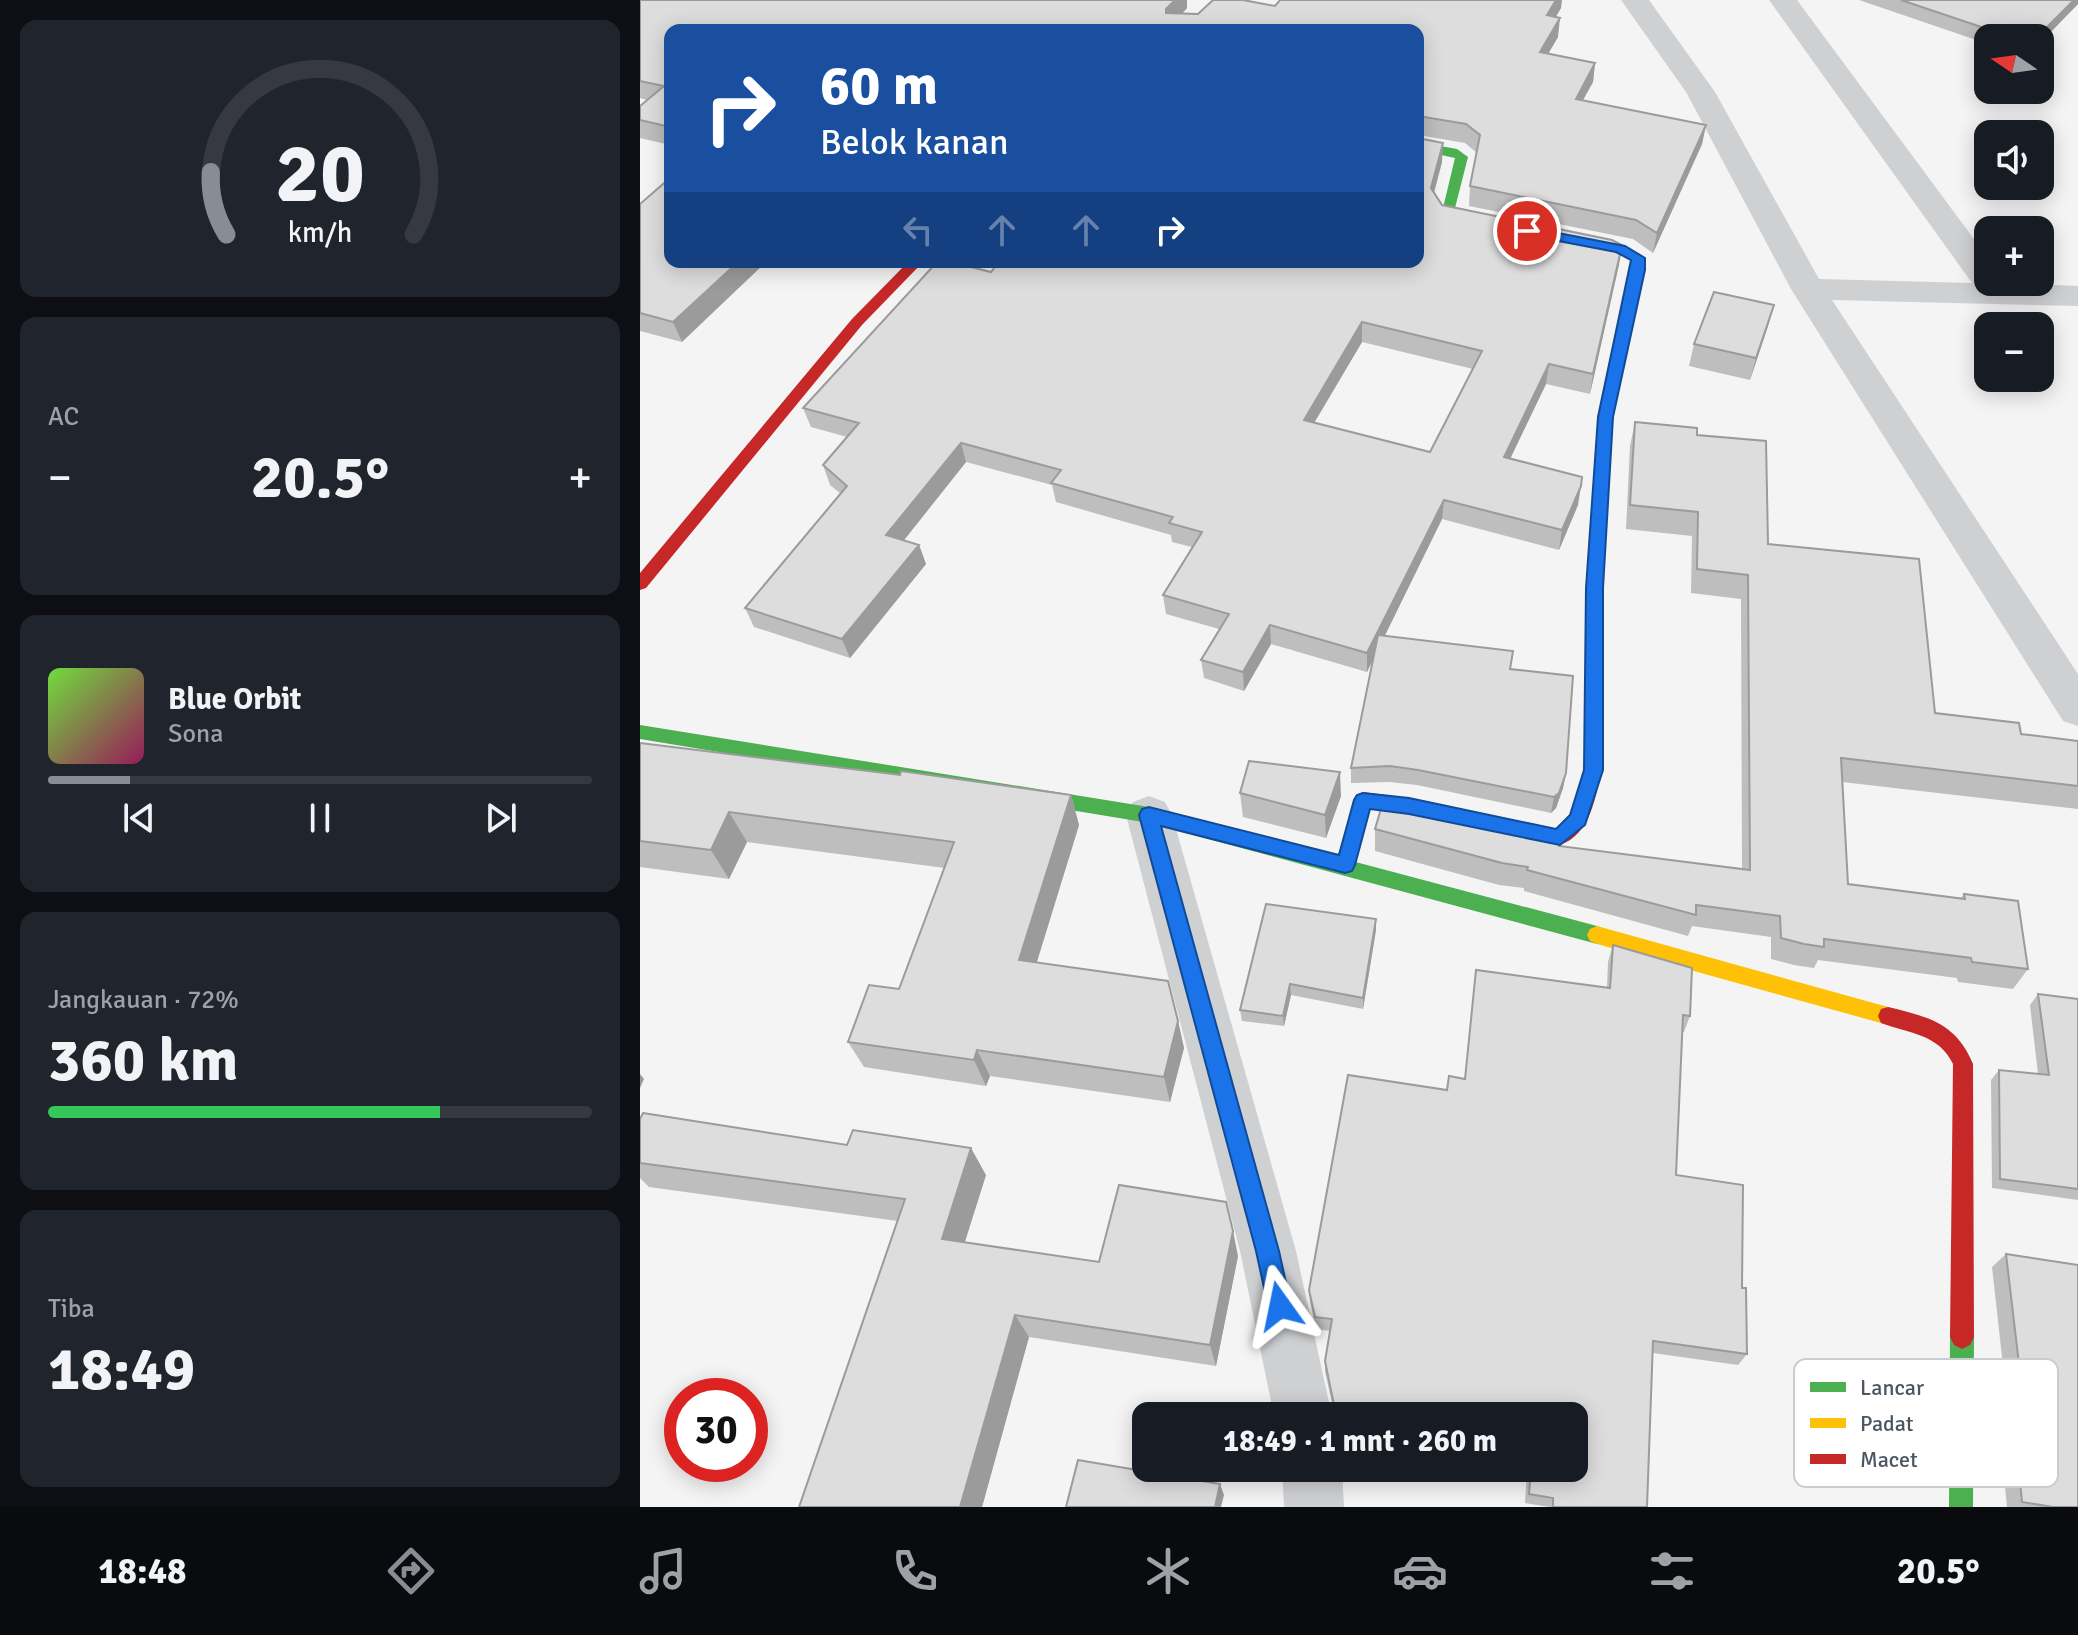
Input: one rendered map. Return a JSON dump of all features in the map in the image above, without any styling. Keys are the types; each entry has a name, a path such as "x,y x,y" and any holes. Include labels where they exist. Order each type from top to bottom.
{"street":[{"path":"1635,0 1700,92 2078,709"},
{"path":"1783,0 1974,267"},
{"path":"1345,865 1363,800 1409,806 1560,837 1579,820 1594,770 1594,588 1606,417 1638,258 1620,249 1453,215 1449,208 1462,157 1453,152 1424,147"},
{"path":"640,584 857,322 910,268"},
{"path":"1820,290 1974,288"},
{"path":"2054,294 2078,296"},
{"path":"640,732 1149,815 1345,865 1927,1027 1950,1039 1960,1049 1963,1064 1962,1359"},
{"path":"1149,815 1268,1251 1300,1402"},
{"path":"1313,1482 1314,1507"},
{"path":"1961,1487 1961,1507"}],"building":[{"path":"640,0 1175,0 1166,13 1198,14 1213,0 1243,0 1275,6 1280,0 1556,0 1547,15 1560,18 1540,52 1595,63 1576,99 1706,125 1657,233 1636,220 1470,186 1480,135 1466,124 1424,117 1424,24 664,24 664,86 640,81"},
{"path":"1901,0 2074,0 2050,24 1974,25"},
{"path":"664,86 664,126 640,120 640,106"},
{"path":"1424,139 1443,143 1431,188 1442,205 1612,240 1622,245 1593,374 1549,364 1504,457 1582,477 1562,530 1444,500 1367,653 1270,625 1243,672 1201,660 1229,614 1163,595 1202,532 1169,523 1173,517 1051,483 1061,470 961,443 886,535 919,545 842,639 745,608 847,486 823,465 859,423 803,408 931,268 975,268 991,272 994,268 1424,268","holes":["1362,322 1482,351 1430,452 1304,420"]},
{"path":"664,183 664,268 732,268 673,322 640,313 640,204"},
{"path":"1714,292 1774,305 1756,358 1694,344"},
{"path":"1635,422 1697,428 1697,435 1766,441 1768,544 1919,559 1935,713 2019,723 2021,734 2078,741 2078,786 1841,758 1848,884 1965,899 1964,894 2018,901 2028,969 1972,962 1971,958 1824,939 1824,947 1804,944 1781,938 1780,916 1696,905 1696,915 1527,870 1528,867 1375,829 1383,802 1560,837 1559,846 1750,870 1748,575 1697,569 1698,512 1630,505"},
{"path":"1378,635 1513,651 1510,669 1573,676 1566,773 1559,793 1554,797 1390,766 1351,768"},
{"path":"640,743 900,775 901,771 1071,795 1019,960 1168,981 1178,1021 1164,1077 977,1050 974,1060 848,1042 869,985 899,989 954,842 729,812 711,850 640,841"},
{"path":"1249,761 1340,772 1325,815 1240,793"},
{"path":"1266,904 1376,919 1363,998 1290,984 1283,1016 1240,1010"},
{"path":"1613,945 1692,968 1690,1016 1683,1015 1676,1175 1743,1185 1742,1288 1746,1288 1747,1354 1653,1341 1647,1507 1553,1507 1553,1498 1529,1494 1530,1482 1588,1482 1588,1402 1333,1402 1325,1361 1332,1319 1315,1317 1309,1290 1348,1075 1447,1090 1449,1076 1465,1079 1476,970 1610,988"},
{"path":"2038,994 2078,999 2078,1189 2000,1179 1999,1070 2049,1075"},
{"path":"643,1113 847,1145 853,1130 971,1148 942,1239 1099,1262 1119,1185 1226,1202 1233,1231 1210,1345 1015,1315 960,1507 799,1507 905,1199 640,1163 640,1119"},
{"path":"2006,1254 2078,1265 2078,1507 2022,1502 2021,1487 2058,1487 2058,1359 2018,1359"},
{"path":"1078,1460 1132,1469 1132,1482 1220,1484 1215,1507 1066,1507"}],"traffic: fast":[{"path":"1424,147 1453,152 1462,157 1449,208 1453,215 1620,249 1638,258 1606,417 1594,588 1594,767"},
{"path":"640,732 1149,815 1597,935"},
{"path":"1962,1337 1962,1359"},
{"path":"1961,1487 1961,1507"}],"traffic: slow":[{"path":"1597,935 1888,1016"}],"traffic: jam":[{"path":"640,584 857,322 910,268"},
{"path":"1345,865 1363,800 1409,806 1560,837 1579,820 1594,767"},
{"path":"1888,1016 1943,1036 1951,1043 1963,1064 1962,1337"}],"route":[{"path":"1280,1306 1268,1251 1149,815 1345,865 1363,800 1409,806 1560,837 1579,820 1594,770 1594,588 1606,417 1638,258 1620,249 1527,231"}]}
